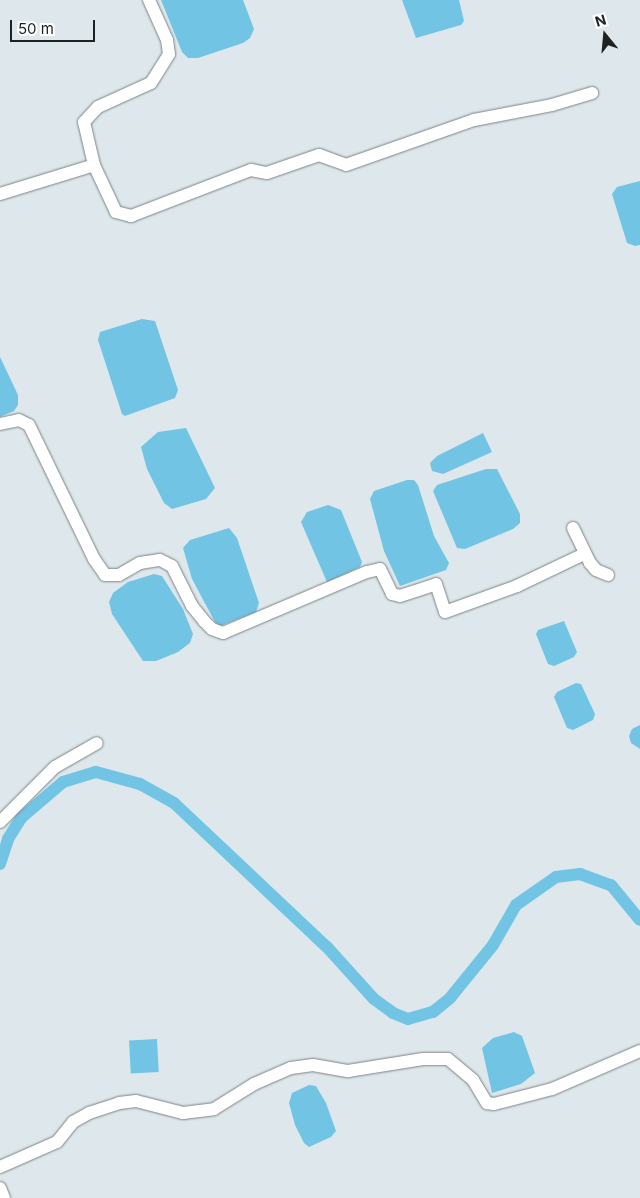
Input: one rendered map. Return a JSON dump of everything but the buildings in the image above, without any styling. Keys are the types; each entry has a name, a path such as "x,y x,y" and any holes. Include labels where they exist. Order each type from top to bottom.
{"street":[{"path":"148,0 165,33 169,54 151,83 98,107 84,122 94,165 116,212 131,216 251,170 267,173 319,155 346,165 474,120 552,105 592,93"},
{"path":"0,194 94,165"},
{"path":"0,424 20,420 29,425 94,559 105,575 119,575 140,563 160,560 172,566 192,606 204,621 212,629 223,633 367,572 380,569 392,594 400,596 436,584 445,612 517,586 584,554"},
{"path":"573,528 584,554 596,570 608,575"},
{"path":"0,822 55,767 97,742"},
{"path":"0,1167 57,1142 78,1118 112,1105 136,1101 183,1113 214,1109 254,1084 291,1068 313,1065 348,1072 423,1059 448,1059 474,1080 487,1103 494,1104 552,1089 640,1051"},
{"path":"0,1188 4,1198"}],"water":[{"path":"161,0 243,0 254,29 250,38 243,43 198,58 188,58 182,52"},
{"path":"402,0 459,0 464,21 461,25 416,38"},
{"path":"640,181 640,245 635,246 627,243 612,194 617,187"},
{"path":"142,319 155,321 178,390 175,398 125,416 122,414 98,340 100,332"},
{"path":"0,357 18,395 18,405 14,411 0,417"},
{"path":"186,428 215,488 206,499 172,509 164,503 147,469 141,447 158,432"},
{"path":"483,433 492,452 443,474 432,471 430,463 437,456"},
{"path":"486,469 497,469 520,514 520,523 513,529 465,549 457,548 433,491 437,485"},
{"path":"407,480 414,480 418,485 434,536 449,563 446,570 400,586 384,551 370,499 374,491"},
{"path":"328,505 341,510 362,562 360,567 327,582 301,522 307,512"},
{"path":"229,528 237,538 259,603 256,612 220,626 215,622 192,579 183,548 190,540"},
{"path":"154,574 162,576 183,609 193,634 190,643 178,652 156,661 143,661 112,614 109,602 113,593 128,582"},
{"path":"564,621 577,652 574,657 554,666 548,664 536,634 538,630"},
{"path":"576,683 581,684 595,714 593,720 573,730 567,728 554,697 557,692"},
{"path":"640,725 640,749 631,743 629,736 632,729"},
{"path":"514,1032 522,1036 535,1073 521,1084 492,1093 482,1048 493,1038"},
{"path":"157,1039 159,1072 131,1073 129,1040"},
{"path":"309,1085 316,1086 326,1103 336,1131 331,1137 309,1147 304,1143 295,1125 289,1103 292,1093"}],"waterway":[{"path":"0,864 8,839 21,818 63,782 96,772 140,784 174,803 327,947 374,999 393,1013 408,1019 433,1012 450,998 493,945 516,905 556,877 580,874 611,885 640,920"}]}
